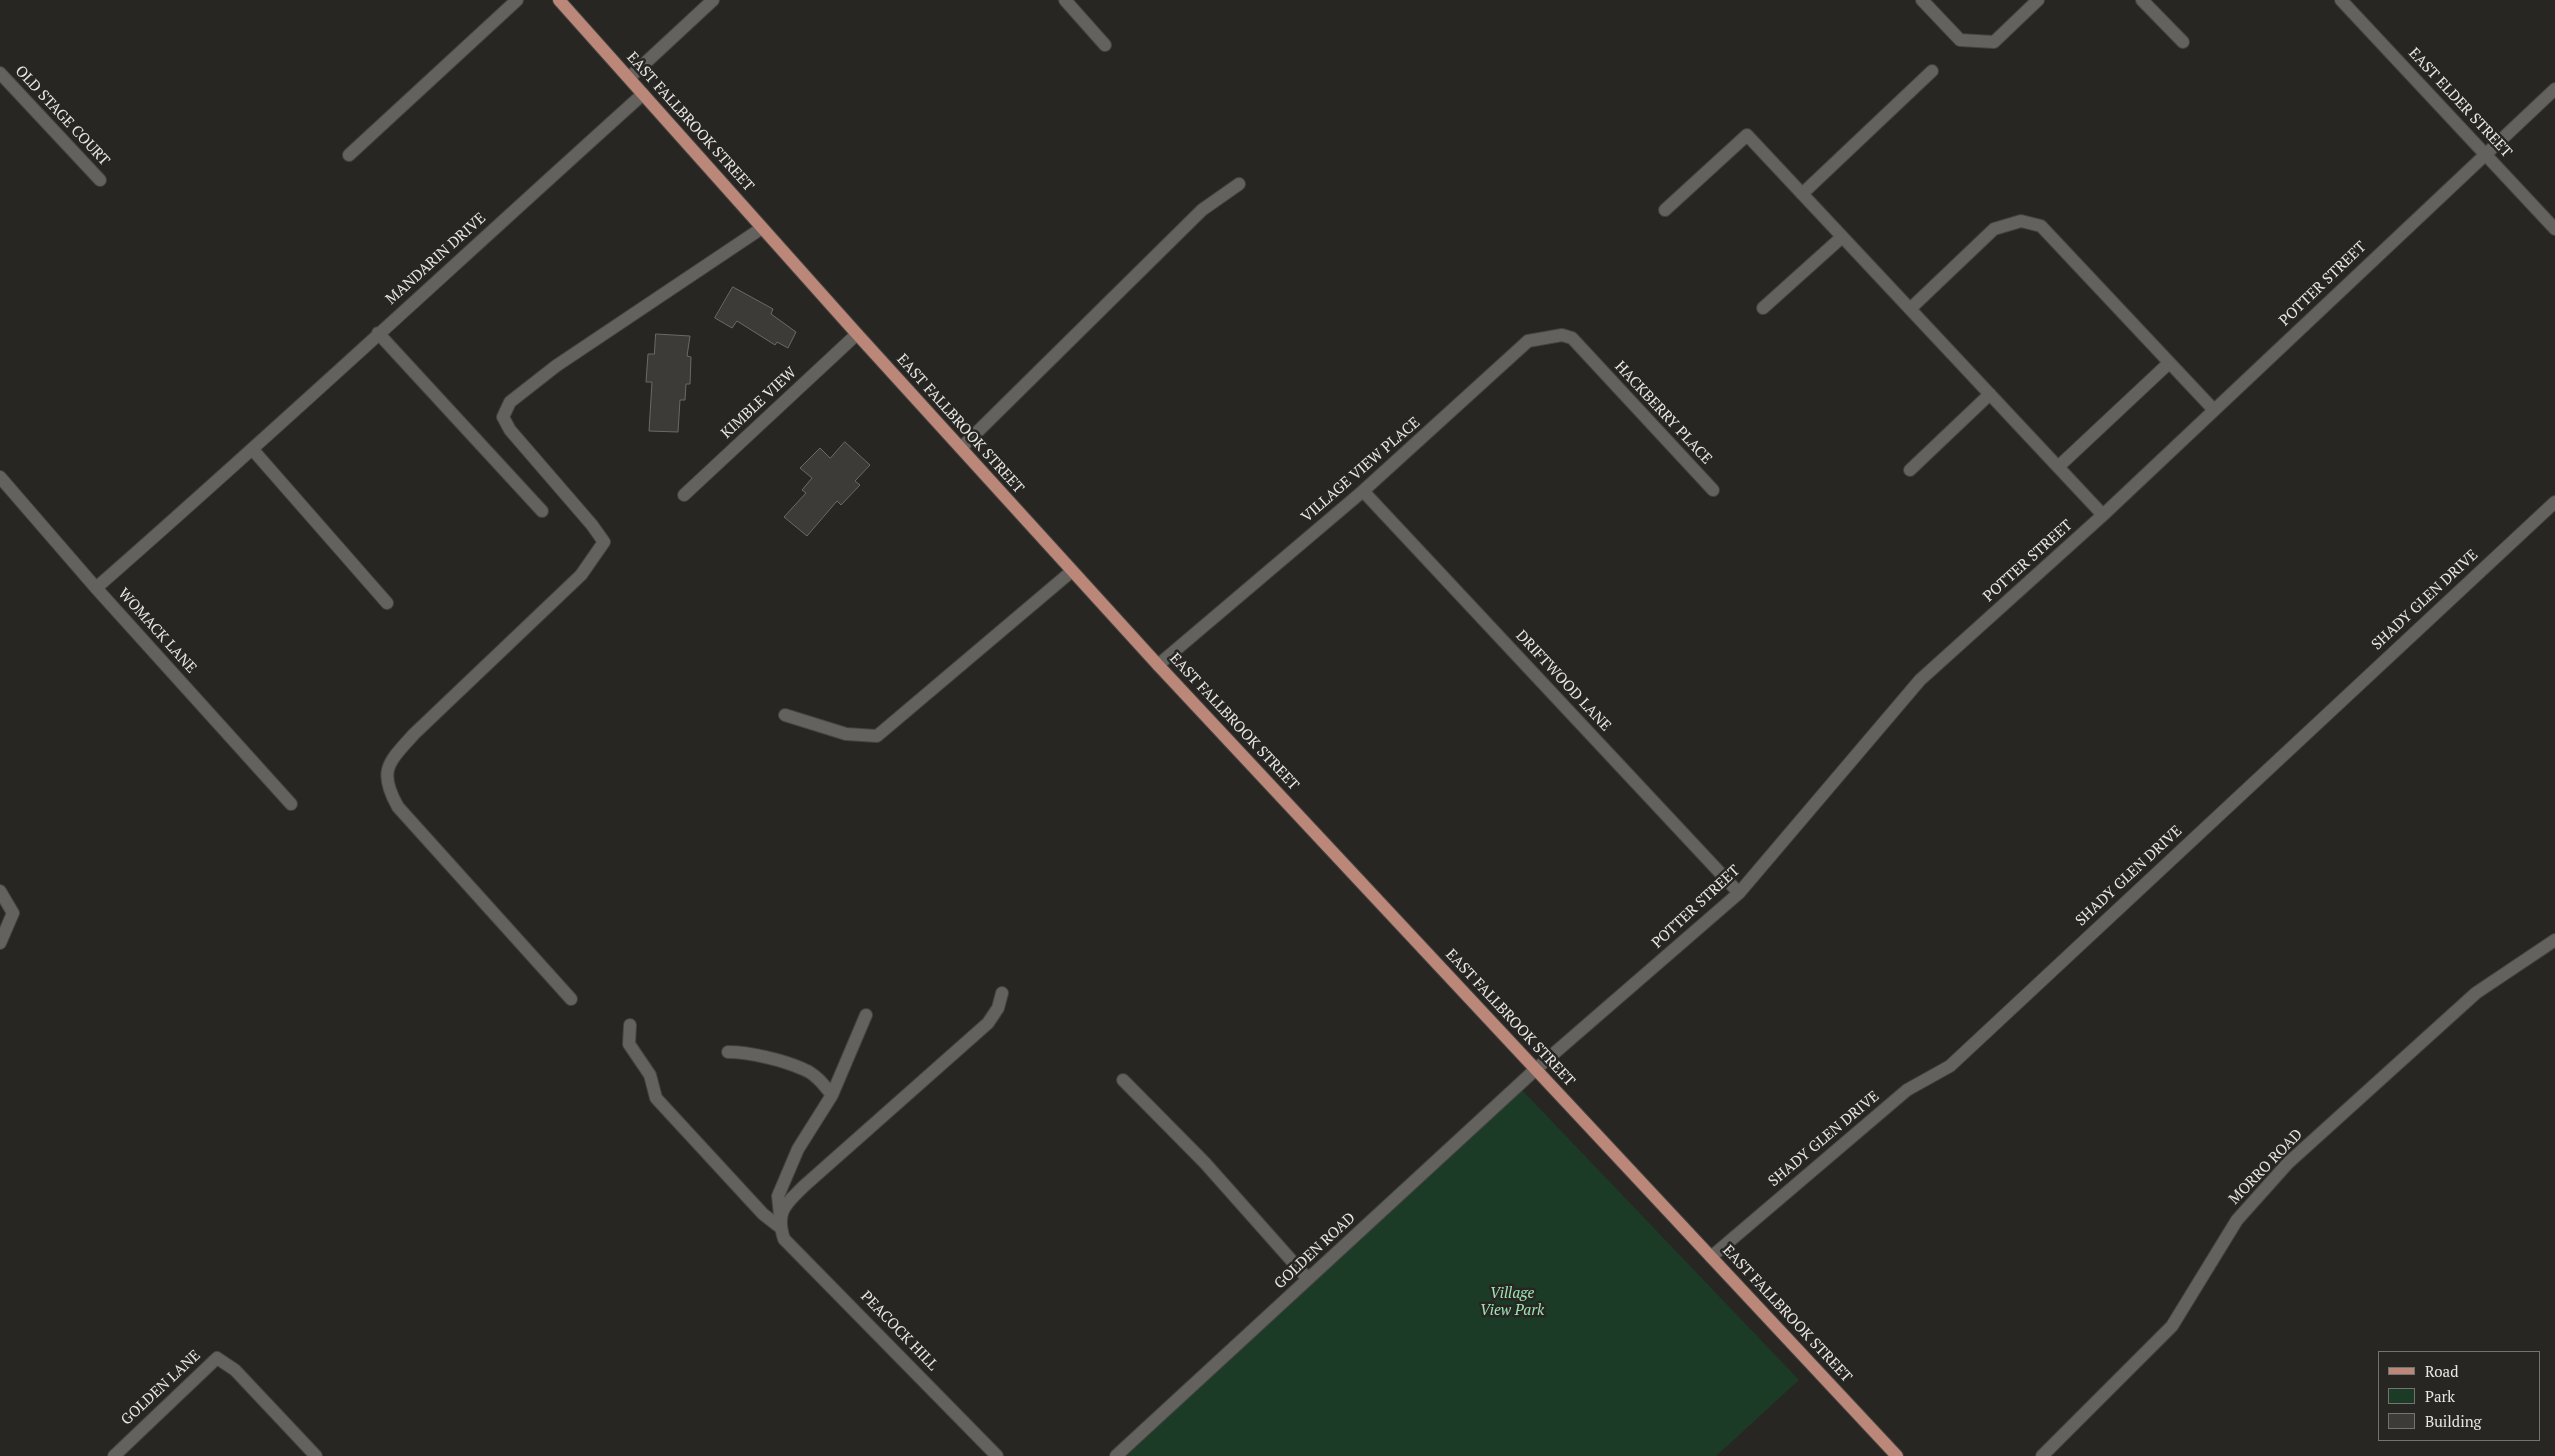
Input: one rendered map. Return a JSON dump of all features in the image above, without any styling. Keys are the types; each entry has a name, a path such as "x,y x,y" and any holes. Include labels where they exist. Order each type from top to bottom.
{"main road":[{"name":"EAST FALLBROOK STREET","path":"559,0 857,334 1158,665 1896,1456"}],"street":[{"path":"348,155 517,0"},
{"path":"629,78 713,0"},
{"path":"1065,0 1105,45"},
{"path":"1922,0 1960,40 1994,42 2038,0"},
{"path":"2142,0 2183,42"},
{"name":"EAST ELDER STREET","path":"2341,0 2485,152 2555,230"},
{"path":"1802,194 1932,71"},
{"name":"OLD STAGE COURT","path":"0,73 100,180"},
{"name":"POTTER STREET","path":"1536,1069 1740,892 1920,680 2103,515 2485,152 2555,89"},
{"name":"MANDARIN DRIVE","path":"96,588 253,450 378,333 643,94"},
{"path":"1665,210 1747,135 2103,515"},
{"path":"961,448 1202,210 1239,184"},
{"path":"1910,309 1994,229 2021,221 2041,226 2214,410"},
{"path":"570,999 398,807 390,792 386,777 390,761 414,734 581,575 604,542 592,525 510,430 503,417 510,402 556,366 762,228"},
{"path":"1763,308 1842,237"},
{"path":"378,333 542,511"},
{"name":"KIMBLE VIEW","path":"684,495 857,334"},
{"name":"VILLAGE VIEW PLACE","path":"1158,665 1363,491 1528,340 1562,335 1572,338 1588,358"},
{"name":"HACKBERRY PLACE","path":"1588,358 1713,490"},
{"path":"2058,467 2169,363"},
{"path":"1910,470 1990,394"},
{"path":"253,450 387,603"},
{"name":"WOMACK LANE","path":"0,477 96,588 291,804"},
{"name":"DRIFTWOOD LANE","path":"1363,491 1740,892"},
{"name":"SHADY GLEN DRIVE","path":"1711,1257 1907,1090 1950,1066 2555,502"},
{"path":"785,715 846,734 877,736 1072,571"},
{"path":"0,891 13,913 0,943"},
{"name":"MORRO ROAD","path":"2042,1456 2172,1326 2237,1220 2288,1163 2476,993 2555,940"},
{"path":"780,1224 784,1206 804,1186 988,1023 998,1008 1002,993"},
{"path":"780,1224 778,1196 798,1149 832,1095 866,1015"},
{"path":"630,1025 628,1044 650,1075 656,1098 763,1214 780,1224"},
{"path":"728,1052 743,1052 804,1069 820,1080 832,1095"},
{"name":"GOLDEN ROAD","path":"1116,1456 1536,1069"},
{"path":"1123,1080 1205,1163 1308,1279"},
{"name":"PEACOCK HILL","path":"780,1224 784,1239 997,1456"},
{"name":"GOLDEN LANE","path":"115,1455 217,1358 235,1370 316,1456"}],"green space":[{"name":"Village View Park","path":"1520,1088 1799,1380 1716,1456 1126,1456 1122,1451"}],"building":[{"path":"733,287 773,309 771,314 796,332 788,348 777,342 775,345 737,321 732,328 715,318"},
{"path":"656,334 690,336 687,356 691,357 690,384 686,384 685,400 680,400 678,432 649,431 652,382 646,382 648,354 654,354"},
{"path":"845,442 870,465 855,481 860,485 841,505 837,501 807,536 784,517 806,493 802,490 812,478 800,468 820,448 830,458"}]}
